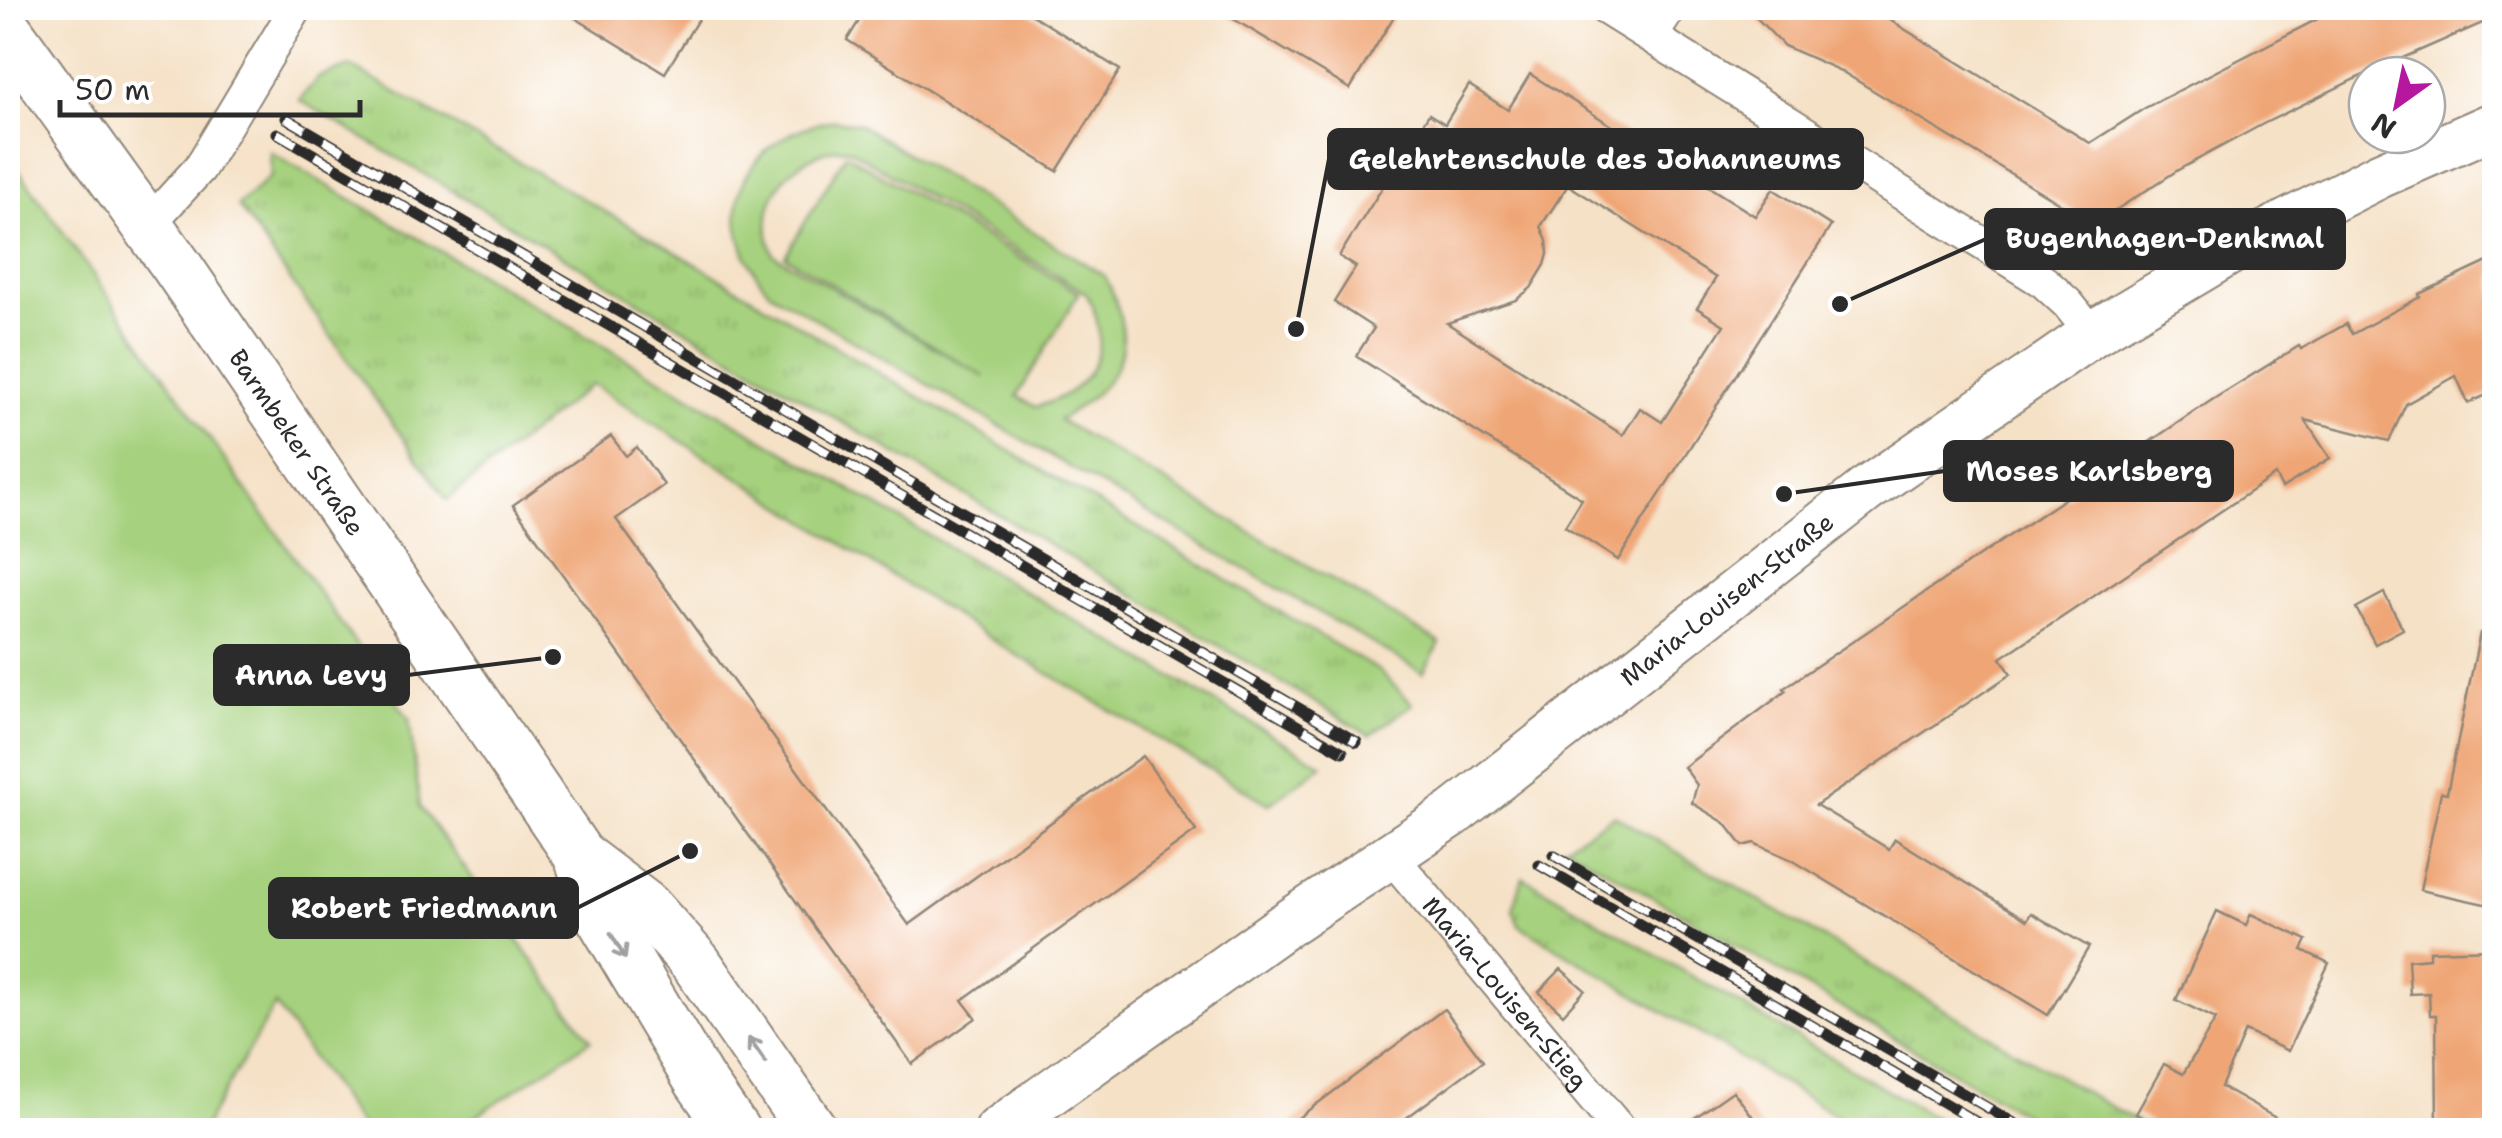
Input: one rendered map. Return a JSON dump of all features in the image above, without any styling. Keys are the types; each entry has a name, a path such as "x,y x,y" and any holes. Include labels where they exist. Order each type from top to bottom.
{"main road":[{"name":"Barmbeker Straße","path":"8,32 147,226 580,856 646,907 696,963 812,1130"},
{"name":"Maria-Louisen-Straße","path":"998,1130 1282,928 1454,813 1866,490 2092,334 2233,250 2380,175 2494,125"},
{"name":"Barmbeker Straße","path":"580,856 594,906 699,1080 734,1130"}],"street":[{"path":"147,226 200,168 296,8"},
{"path":"1605,8 2044,282 2092,334"},
{"path":"1652,36 1670,8"},
{"name":"Maria-Louisen-Stieg","path":"1390,855 1620,1130"}],"green space":[{"path":"350,66 671,249 1379,671 1413,704 1370,735 299,100 319,77"},
{"path":"834,120 859,124 1105,276 1121,323 1119,360 1098,391 1059,420 1440,643 1423,673 770,292 751,264 740,237 737,210 743,185 756,162 775,143 802,129","holes":["849,149 1086,293 1099,331 1094,364 1085,378 1072,390 1036,407 1017,396 1079,293 846,154 785,256 985,377 773,254 768,218 778,188 788,175 816,155"]},
{"path":"270,152 1323,765 1269,804 1005,648 592,384 447,500 238,206 271,176"},
{"path":"8,155 409,719 420,807 591,1040 455,1130 363,1130 275,1005 202,1130 8,1130"},
{"path":"1614,815 2152,1130 2052,1130 1565,846"},
{"path":"1523,877 1955,1130 1860,1130 1519,925 1513,909"}],"building":[{"path":"559,8 705,8 665,73"},
{"path":"867,8 1021,8 1120,70 1057,171 847,40"},
{"path":"1215,8 1399,8 1350,89"},
{"path":"1747,8 1870,8 2090,143 2145,108 2339,8 2494,8 2494,18 2410,55 2347,55 2347,83 2178,170 2094,224 1841,71 1784,46"},
{"path":"1530,74 1755,216 1773,189 1831,226 1618,560 1565,526 1582,499 1356,356 1374,328 1334,302 1356,267 1339,256 1429,114 1445,124 1469,85 1508,110","holes":["1568,185 1716,278 1697,308 1724,325 1662,422 1640,408 1623,435 1447,323 1516,300 1531,288 1548,254 1541,226"]},
{"path":"2494,259 2494,392 2468,403 2456,376 2406,404 2389,441 2305,420 2330,458 2282,488 2275,475 2001,658 2011,674 1816,805 1889,849 1895,839 2027,920 2031,913 2089,947 2048,1015 1792,860 1754,843 1743,846 1725,823 1692,803 1697,785 1684,767 1786,691 1784,688 2212,400 2299,346 2301,349 2346,324 2352,334 2420,297 2419,294"},
{"path":"611,436 626,456 637,447 664,485 616,519 909,925 1143,756 1196,831 962,1000 976,1018 912,1064 513,505"},
{"path":"2384,593 2403,629 2375,644 2356,608"},
{"path":"2480,633 2494,634 2494,906 2420,890 2441,792 2447,793"},
{"path":"2217,911 2246,925 2251,914 2307,940 2302,950 2329,963 2288,1051 2245,1031 2221,1087 2297,1130 2164,1130 2136,1114 2164,1064 2183,1074 2216,1019 2176,1000"},
{"path":"2494,949 2494,1130 2437,1130 2436,1015 2430,1015 2429,993 2410,994 2408,960 2429,958 2429,951"},
{"path":"1561,969 1585,990 1563,1014 1539,992"},
{"path":"1444,1009 1483,1061 1390,1130 1282,1130"},
{"path":"1733,1091 1763,1130 1677,1130"}],"railway":[{"path":"286,118 1357,742"},
{"path":"277,133 1343,752"},
{"path":"1553,855 2026,1130"},
{"path":"1539,865 1990,1130"}],"place":[{"name":"Bugenhagen-Denkmal","path":"1840,304"},
{"name":"Gelehrtenschule des Johanneums","path":"1296,329"},
{"name":"Moses Karlsberg","path":"1784,494"},
{"name":"Anna Levy","path":"553,657"},
{"name":"Robert Friedmann","path":"690,851"}]}
